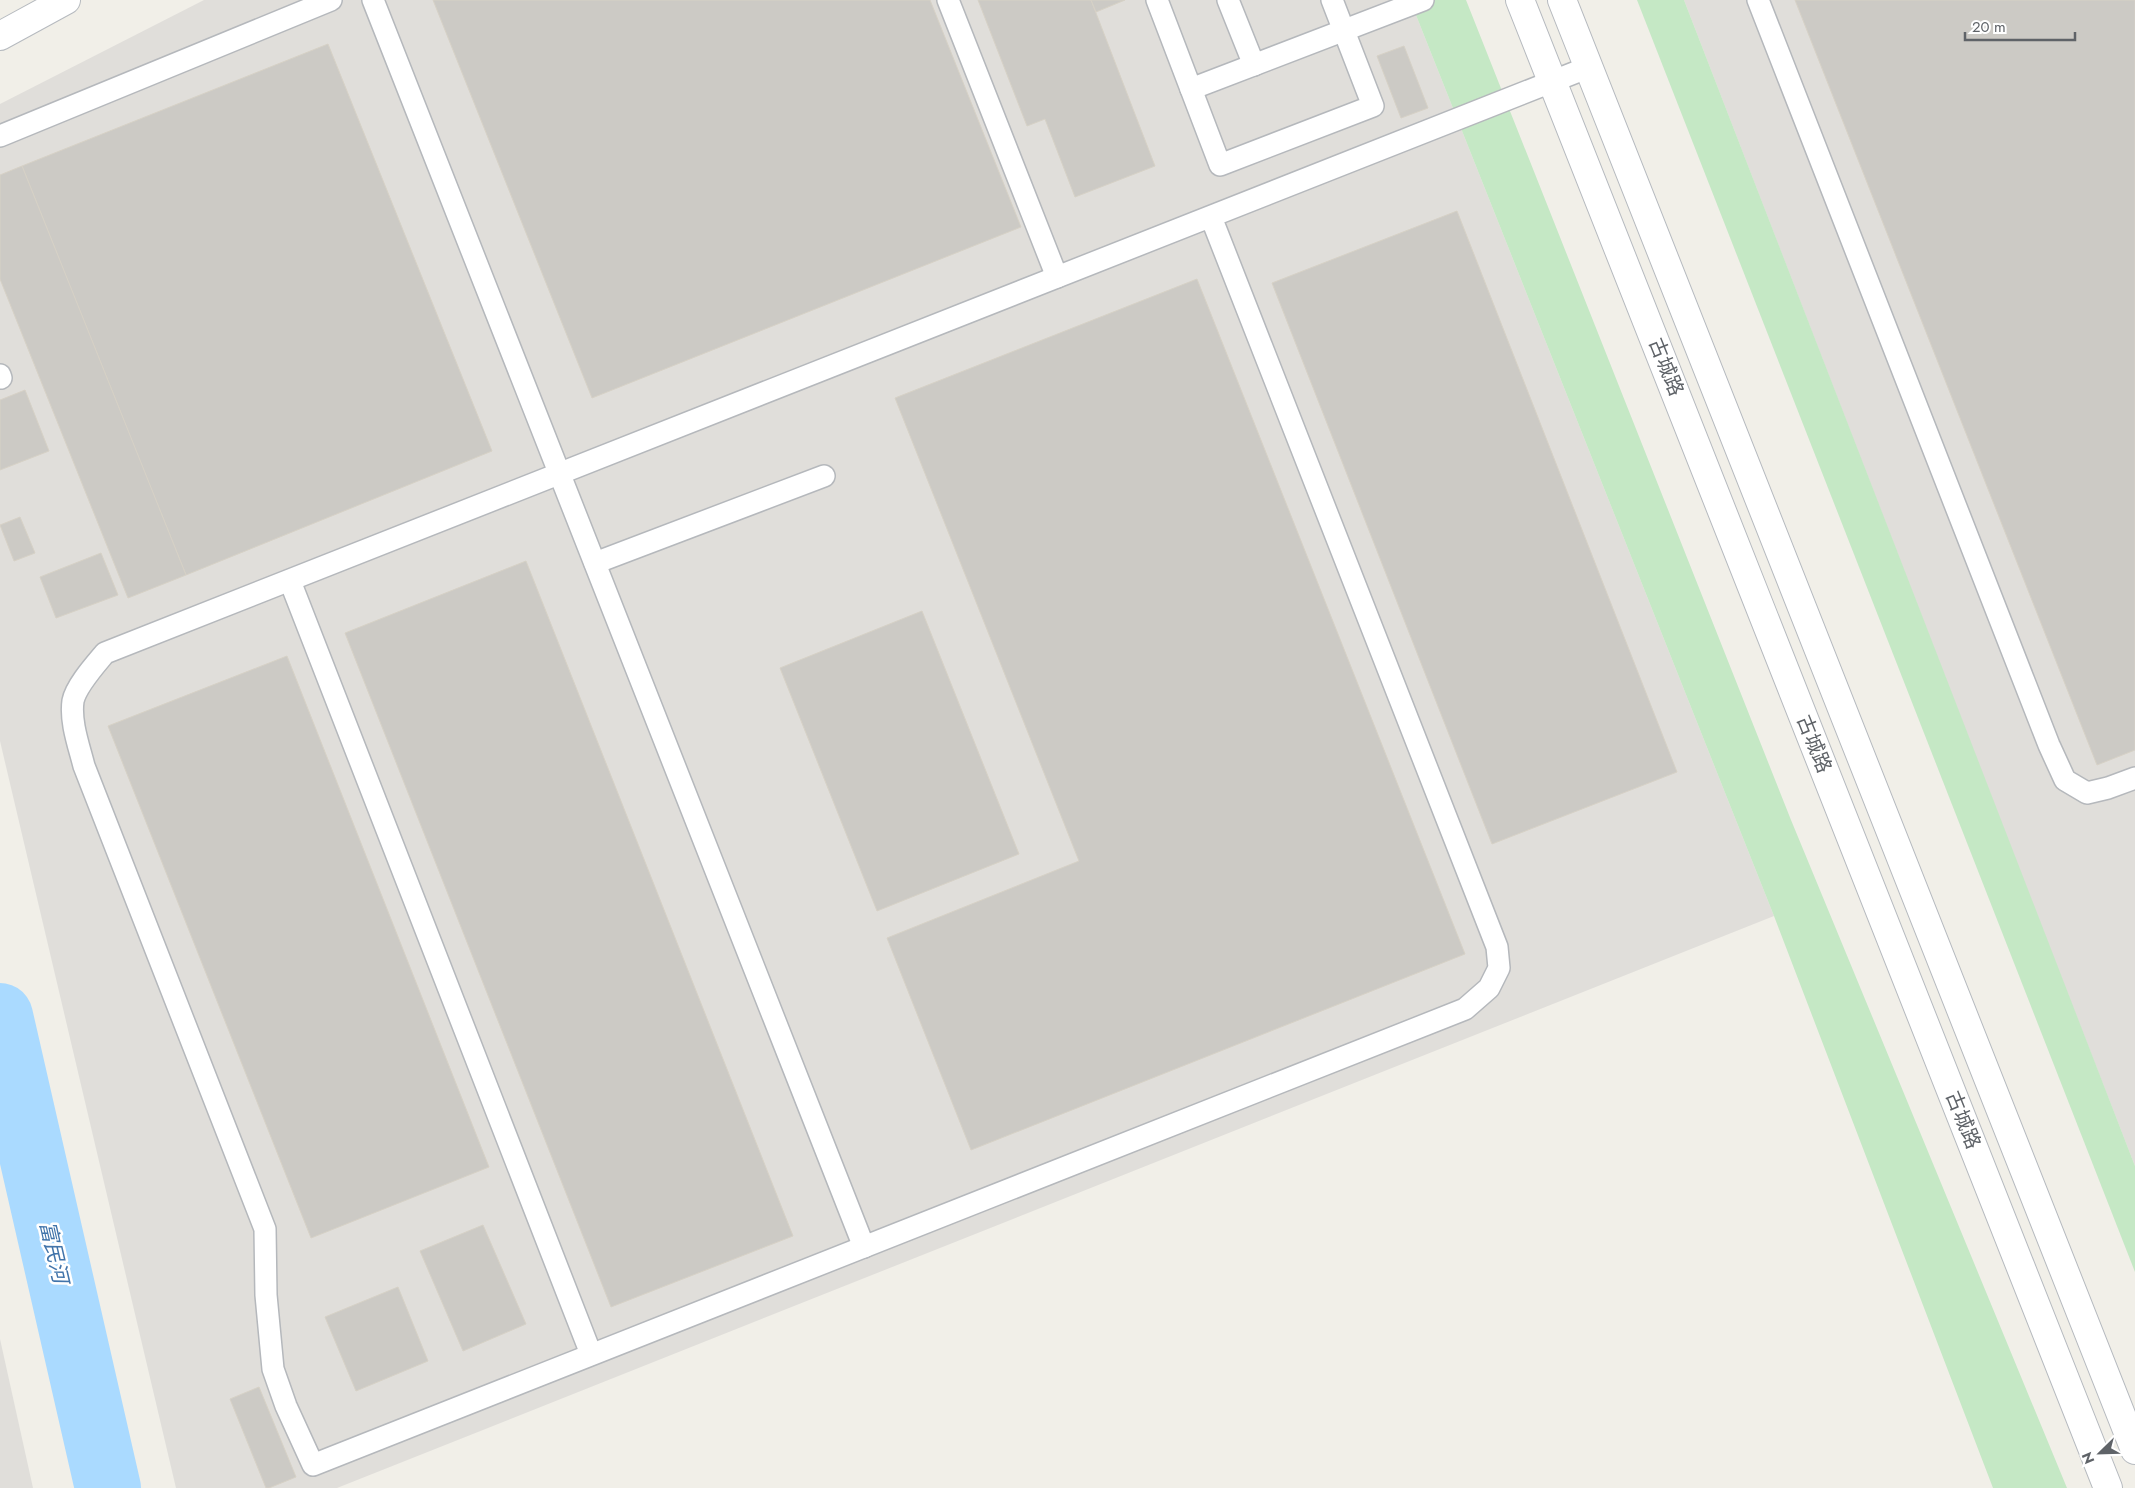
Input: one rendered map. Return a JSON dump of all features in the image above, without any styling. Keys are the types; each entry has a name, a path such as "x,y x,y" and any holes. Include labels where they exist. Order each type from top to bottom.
{"main road":[{"path":"0,36 66,0"},
{"name":"古城路","path":"1520,0 2108,1488"},
{"name":"古城路","path":"1562,0 2135,1450"}],"lane":[{"path":"0,136 331,0"},
{"path":"373,0 864,1246"},
{"path":"948,0 1057,277"},
{"path":"1157,0 1220,165 1373,106 1332,0"},
{"path":"1228,0 1254,65"},
{"path":"1191,89 1423,0"},
{"path":"1758,0 2064,780 2087,793 2135,778"},
{"path":"1211,217 1494,941 1499,968 1489,988 1465,1009 313,1465 286,1406 273,1369 266,1295 265,1229 84,766 75,726 73,701 87,675 105,653 1589,67"},
{"path":"594,563 824,476"},
{"path":"290,580 591,1354"}],"shaded area":[{"path":"204,0 1410,0 1774,916 337,1488 176,1488 0,741 0,104"},
{"path":"1684,0 2135,0 2135,1166 2036,912"},
{"path":"0,1339 33,1488 0,1488"}],"green space":[{"path":"1410,0 1466,0 1791,820 2067,1488 1993,1488 1774,916"},
{"path":"1637,0 1684,0 2135,1166 2135,1272"}],"building":[{"path":"433,0 930,0 1021,227 592,398"},
{"path":"978,0 1091,0 1155,166 1075,197 1045,119 1027,126"},
{"path":"1091,0 1125,0 1096,12"},
{"path":"1795,0 2135,0 2135,750 2097,765"},
{"path":"328,44 492,451 186,575 22,166"},
{"path":"1404,46 1428,108 1401,118 1377,56"},
{"path":"22,166 186,575 128,598 0,279 0,175"},
{"path":"1457,211 1677,772 1492,844 1272,283"},
{"path":"1197,279 1465,954 971,1150 887,938 1079,861 895,398"},
{"path":"25,390 49,451 0,470 0,400"},
{"path":"20,517 35,553 14,561 0,525"},
{"path":"101,553 118,595 56,618 40,577"},
{"path":"526,561 793,1236 611,1307 345,633"},
{"path":"922,611 1019,854 877,911 780,668"},
{"path":"287,656 489,1167 311,1238 108,726"},
{"path":"483,1225 526,1324 463,1351 420,1251"},
{"path":"398,1287 428,1361 356,1391 325,1317"},
{"path":"259,1387 296,1477 269,1488 266,1488 230,1399"}],"waterway":[{"name":"富民河","path":"0,1016 108,1488"}]}
